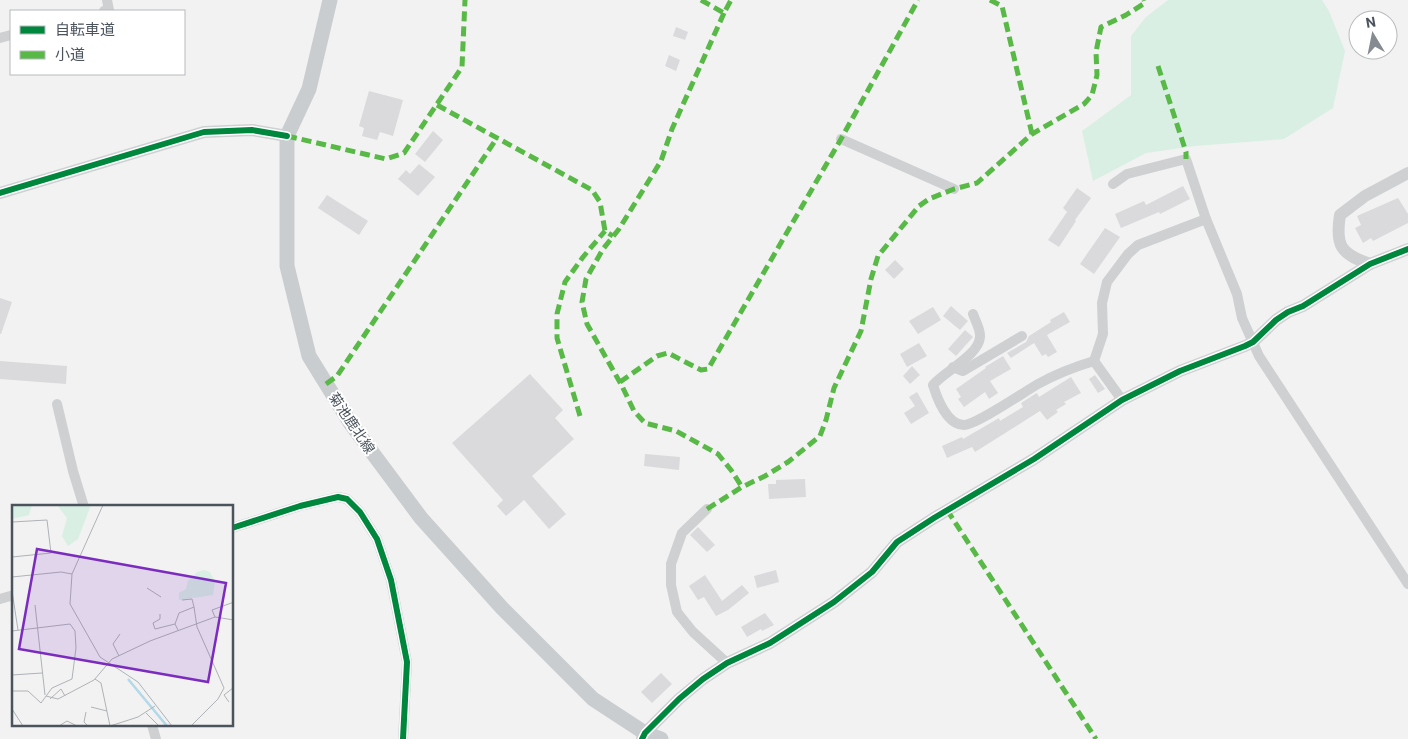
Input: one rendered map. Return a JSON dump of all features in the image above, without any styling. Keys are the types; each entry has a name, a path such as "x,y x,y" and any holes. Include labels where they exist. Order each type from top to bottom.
{"main road":[{"name":"菊池鹿北線","path":"330,0 309,89 287,136 287,266 309,356 351,424 421,518 502,608 593,699 643,736 661,739"}],"street":[{"path":"0,193 204,132 252,130 287,136"},
{"path":"841,139 954,189"},
{"path":"1112,184 1128,174 1186,159 1206,218 1237,294 1242,318 1252,342 1264,364 1408,584"},
{"path":"1370,264 1353,258 1341,247 1338,230 1340,215 1366,196 1408,173"},
{"path":"1094,361 1103,334 1102,303 1107,282 1128,254 1138,245 1206,218"},
{"path":"643,736 679,698 697,684 727,663 770,643 834,602 872,572 897,542 934,518 1034,459 1122,400 1180,371 1233,352 1252,342 1276,320 1303,306 1370,264 1408,249"},
{"path":"973,314 980,336 976,349 933,385 937,399 955,423 965,425 1037,384 1067,370 1094,361"},
{"path":"953,368 963,371 1022,336"},
{"path":"1094,361 1122,400"},
{"path":"57,404 72,471 84,505"},
{"path":"234,527 300,506 338,497 347,498 360,512 377,539 390,580 407,662 403,739"},
{"path":"707,509 682,533 671,564 670,585 677,612 693,632 727,663"},
{"path":"152,726 156,739"}],"green space":[{"path":"1168,0 1322,0 1329,11 1345,51 1333,108 1284,139 1195,146 1146,153 1093,181 1082,131 1131,95 1131,36 1146,17"}],"building":[{"path":"676,27 688,32 685,40 673,36"},
{"path":"669,55 680,60 676,71 665,66"},
{"path":"369,91 403,100 393,136 380,132 377,140 362,136 364,128 359,126"},
{"path":"433,131 443,140 425,162 415,154"},
{"path":"419,164 435,177 418,196 398,179 406,170 410,174"},
{"path":"1183,186 1190,199 1160,214 1159,212 1121,228 1115,214 1144,201 1146,205"},
{"path":"1077,188 1091,198 1059,247 1048,240 1067,212 1063,208"},
{"path":"327,195 368,221 359,235 318,208"},
{"path":"1398,198 1408,214 1408,223 1373,241 1371,238 1363,243 1355,228 1361,225 1357,216"},
{"path":"1105,228 1120,237 1094,274 1080,264"},
{"path":"895,260 904,269 894,279 885,270"},
{"path":"0,298 12,302 1,334 0,334"},
{"path":"951,306 968,321 960,330 943,316"},
{"path":"933,307 941,320 918,334 909,321"},
{"path":"1064,312 1070,322 1047,335 1057,352 1048,357 1046,354 1042,356 1034,343 1011,358 1007,353 1026,342 1029,336"},
{"path":"965,330 973,337 956,356 948,349"},
{"path":"919,343 927,356 907,367 900,354"},
{"path":"1003,356 1011,369 990,381 998,393 989,399 985,392 964,407 958,399 961,397 956,389"},
{"path":"0,361 67,366 66,384 0,379"},
{"path":"912,366 920,375 910,384 903,376"},
{"path":"530,374 563,410 555,418 574,439 532,476 566,514 549,529 524,500 506,516 497,506 503,500 452,443"},
{"path":"1095,375 1105,389 1098,393 1089,379"},
{"path":"1071,377 1081,393 1064,402 1066,404 1056,410 1058,412 1047,420 1040,411 975,452 972,447 947,458 942,446 962,437 963,439 999,418 1000,421 1023,407 1021,403 1035,394 1037,393 1039,397"},
{"path":"917,392 929,413 911,424 904,413 915,406 909,397"},
{"path":"645,454 680,457 679,470 644,466"},
{"path":"805,479 806,497 769,499 768,484 776,484 776,480"},
{"path":"698,527 715,545 707,552 690,535"},
{"path":"776,570 779,582 757,588 754,576"},
{"path":"705,575 722,601 742,585 749,593 728,610 716,616 704,597 698,600 689,586"},
{"path":"765,613 774,625 762,631 761,629 747,637 741,627"},
{"path":"661,673 672,684 652,703 641,692"}],"marked path":[{"path":"287,136 386,159 404,153 462,67 465,0"},
{"path":"701,0 724,13 731,0"},
{"path":"620,382 657,356 668,353 701,370 708,369 841,139 918,0"},
{"path":"990,0 1002,6 1032,134"},
{"path":"707,509 788,462 820,436 834,388 861,331 871,279 878,256 919,206 929,199 954,189 977,183 1032,134 1084,104 1092,95 1097,75 1096,52 1101,27 1126,15 1145,3 1144,0"},
{"path":"724,13 672,129 661,161 619,229 603,249 586,279 582,302 587,324 634,411 645,423 676,431 718,454 742,487"},
{"path":"1158,66 1186,152 1186,159"},
{"path":"437,105 592,190 600,202 605,231 613,236"},
{"path":"326,384 337,376 497,138"},
{"path":"580,416 557,338 557,314 565,282 605,231"},
{"path":"947,510 1096,739"}],"cycle path":[{"path":"0,193 204,132 252,130 287,136"},
{"path":"642,739 645,733 679,699 703,679 727,663 770,643 834,602 872,572 897,542 934,518 1034,459 1122,400 1180,371 1253,342 1276,320 1288,312 1303,306 1370,264 1408,249"},
{"path":"234,527 300,506 338,497 347,499 360,512 377,539 391,580 407,662 403,739"}]}
